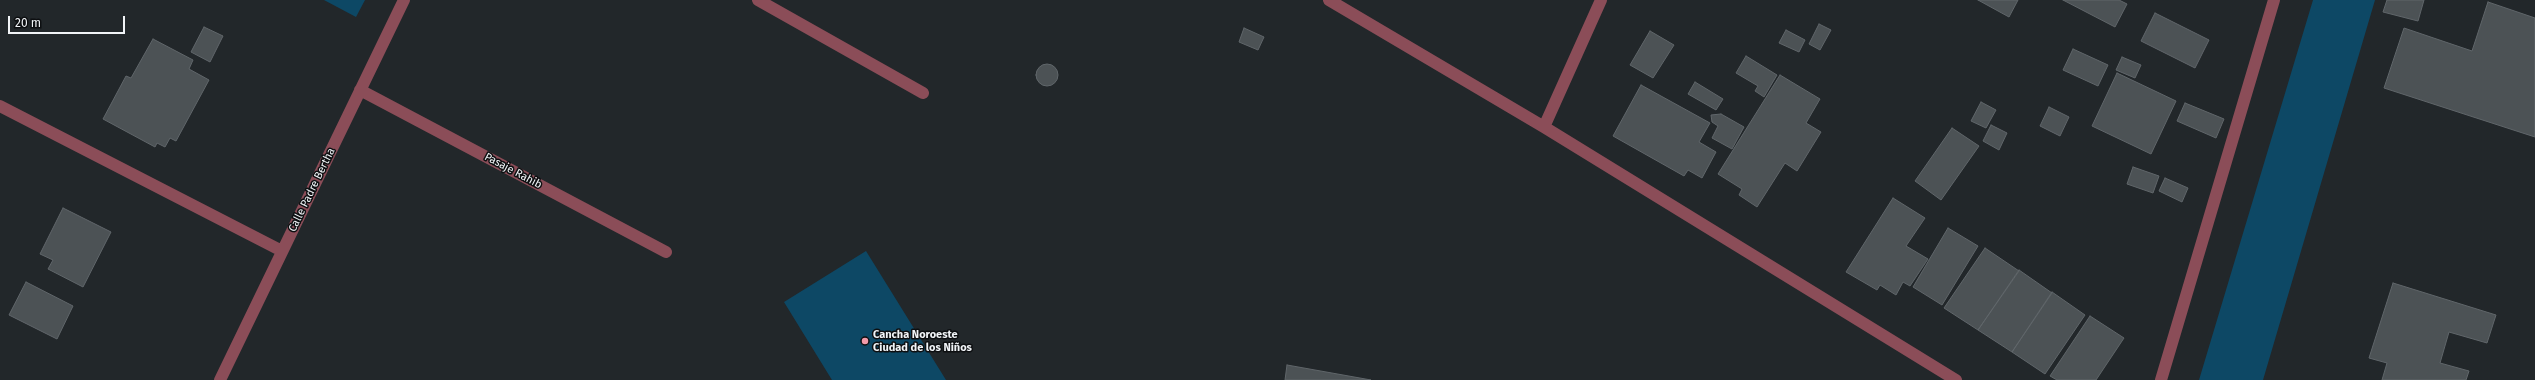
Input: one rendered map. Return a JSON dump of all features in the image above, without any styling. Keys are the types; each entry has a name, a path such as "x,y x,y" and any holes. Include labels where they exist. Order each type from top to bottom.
{"street":[{"name":"Calle Padre Bertha","path":"220,380 404,0"},
{"path":"758,0 923,93"},
{"path":"1329,0 1544,127 1956,380"},
{"path":"1544,127 1601,0"},
{"path":"2161,380 2274,0"},
{"name":"Pasaje Rahib","path":"360,90 666,252"},
{"path":"0,106 282,251"}],"shaded area":[{"path":"324,0 365,0 356,17"},
{"path":"2313,0 2375,0 2263,380 2199,380"},
{"name":"Cancha Noroeste Ciudad de los Niños","path":"866,251 946,380 832,380 784,302"}],"building":[{"path":"1978,0 2018,0 2009,17"},
{"path":"2063,0 2119,0 2127,4 2115,27"},
{"path":"2387,0 2424,0 2418,21 2383,12"},
{"path":"2488,2 2535,18 2535,137 2384,88 2404,28 2472,51"},
{"path":"2155,13 2209,40 2195,68 2141,41"},
{"path":"1819,24 1831,30 1820,50 1809,44"},
{"path":"204,27 223,36 210,62 191,52"},
{"path":"1244,28 1264,37 1258,50 1239,42"},
{"path":"1786,30 1805,40 1799,52 1779,43"},
{"path":"1650,31 1674,45 1653,78 1630,65"},
{"path":"153,39 193,60 189,69 209,80 176,141 170,138 165,147 157,143 155,147 103,119 126,76 131,78"},
{"path":"2073,49 2108,65 2098,86 2063,70"},
{"path":"1746,56 1777,75 1764,97 1755,91 1758,86 1736,73"},
{"path":"2122,57 2141,65 2135,78 2116,70"},
{"path":"1047,64 1055,67 1058,75 1055,83 1047,86 1039,83 1036,75 1039,67"},
{"path":"2117,73 2176,101 2151,154 2092,126"},
{"path":"1780,75 1820,99 1806,123 1821,132 1797,171 1785,163 1757,207 1739,195 1742,189 1718,174"},
{"path":"1695,82 1723,99 1716,110 1688,94"},
{"path":"1641,85 1710,123 1699,142 1716,152 1702,178 1688,170 1684,176 1613,136"},
{"path":"1981,102 1996,110 1986,128 1971,121"},
{"path":"2185,103 2224,119 2216,138 2177,121"},
{"path":"2049,107 2069,117 2060,136 2040,126"},
{"path":"1721,114 1744,127 1732,149 1712,138 1718,126 1712,122 1711,115"},
{"path":"1991,125 2007,133 1999,150 1983,141"},
{"path":"1952,128 1979,146 1941,200 1915,181"},
{"path":"2133,167 2159,176 2153,193 2127,184"},
{"path":"2165,178 2188,188 2182,202 2159,191"},
{"path":"1893,198 1925,218 1906,246 1928,259 1910,286 1903,282 1896,295 1880,285 1877,290 1846,272"},
{"path":"63,208 111,232 83,287 48,269 53,260 40,254"},
{"path":"1948,228 1978,246 1942,305 1913,287"},
{"path":"1985,248 2019,271 1978,330 1944,308"},
{"path":"2019,270 2052,293 2012,352 1978,330"},
{"path":"26,282 73,306 57,339 9,315"},
{"path":"2393,283 2496,315 2487,343 2449,332 2440,363 2469,371 2466,380 2382,380 2387,363 2369,358"},
{"path":"2052,292 2085,315 2045,374 2012,352"},
{"path":"2090,316 2124,338 2096,380 2057,380 2050,376"},
{"path":"1287,365 1371,380 1285,380"}],"place":[{"name":"Cancha Noroeste Ciudad de los Niños","path":"865,341"}]}
